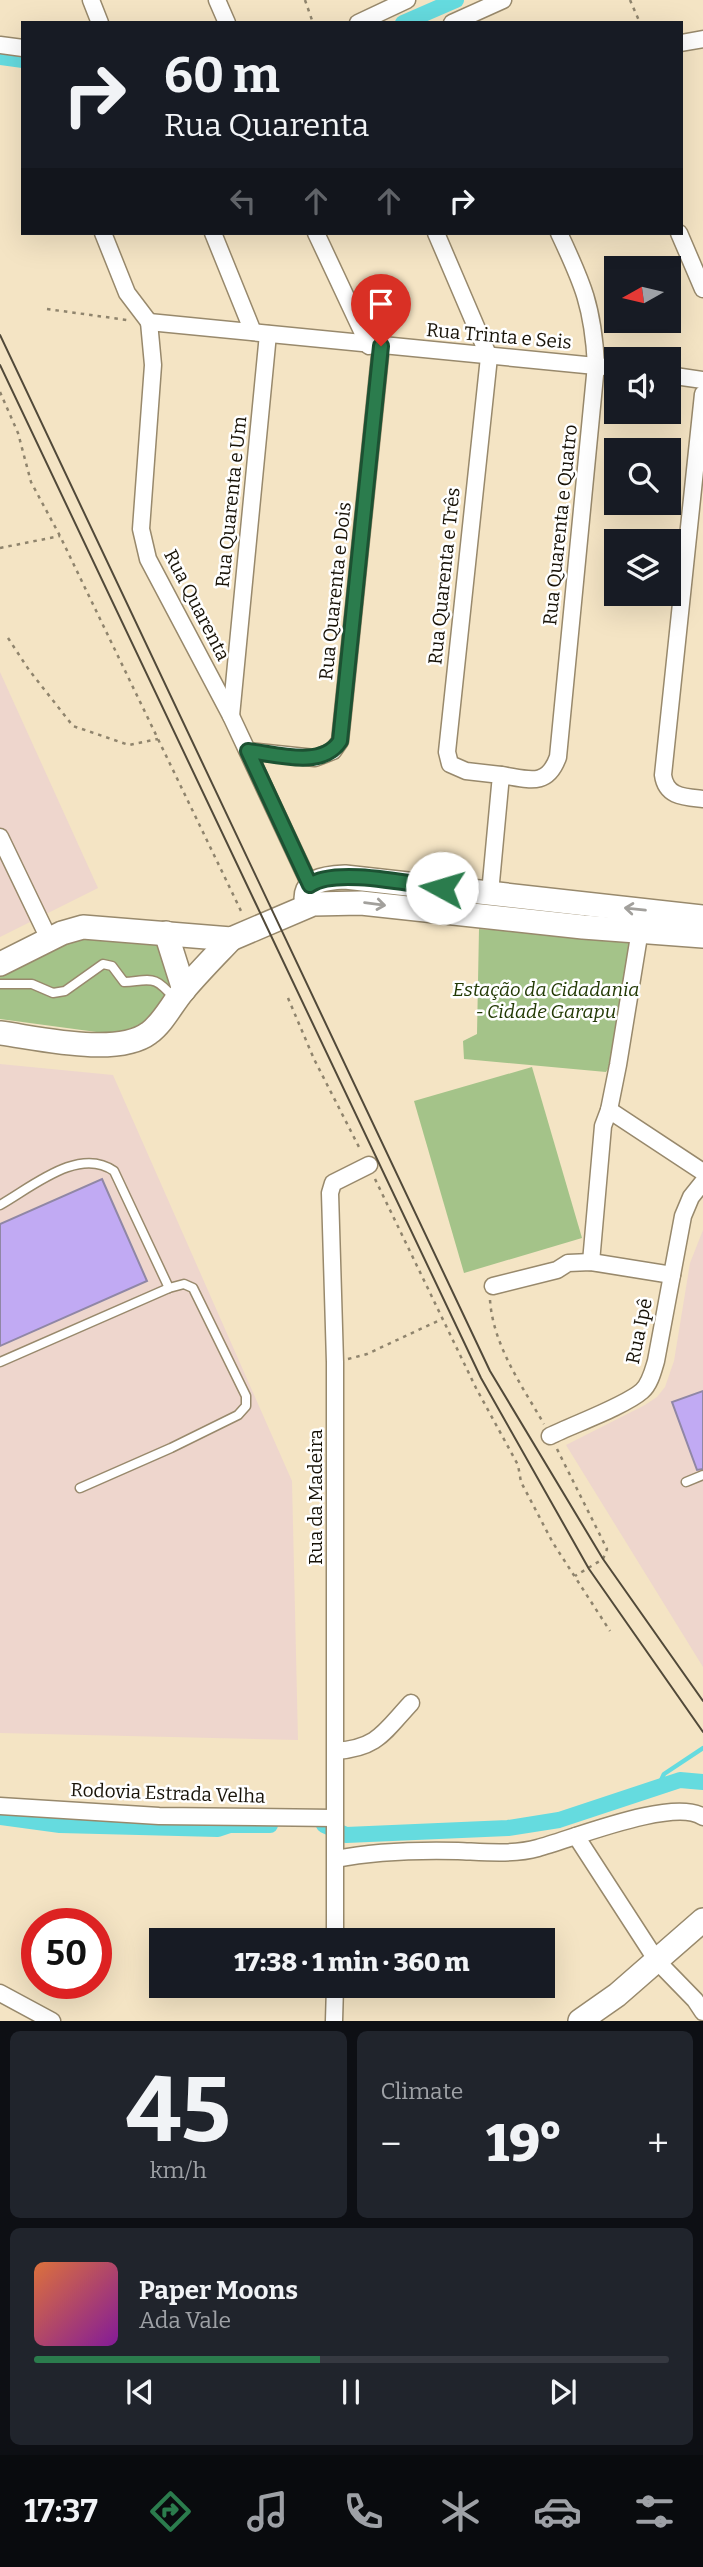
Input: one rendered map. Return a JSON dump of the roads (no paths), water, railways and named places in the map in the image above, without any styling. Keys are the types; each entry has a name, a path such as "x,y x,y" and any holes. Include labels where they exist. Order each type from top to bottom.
{"main road":[{"path":"0,1033 90,1044 137,1040 151,1032 180,995 241,935 309,895 317,880 345,877 703,917"},
{"path":"309,895 527,921 703,936"},
{"path":"527,921 529,897"},
{"path":"0,964 49,939 83,928 241,935"},
{"path":"166,933 180,995"},
{"path":"580,2021 657,1961 703,1920"}],"street":[{"path":"91,0 99,21"},
{"path":"217,0 226,21"},
{"path":"456,21 503,0"},
{"path":"362,21 399,2"},
{"path":"683,43 703,39"},
{"path":"0,45 21,48"},
{"path":"104,235 127,293 149,322"},
{"path":"214,235 260,333"},
{"path":"317,235 375,346"},
{"name":"Rua Quarenta e Três","path":"437,235 489,357 447,752 450,764 457,769 501,775"},
{"name":"Rua Quarenta e Quatro","path":"501,775 534,780 547,777 554,771 558,757 596,365 590,307 583,284 560,235"},
{"path":"679,235 703,289"},
{"name":"Rua Trinta e Seis","path":"149,322 604,366"},
{"name":"Rua Quarenta","path":"149,322 153,365 141,520 148,559 248,751 309,895"},
{"name":"Rua Quarenta e Um","path":"231,716 260,333"},
{"name":"Rua Quarenta e Dois","path":"248,751 315,758 333,751 340,741 375,346"},
{"path":"681,377 703,380"},
{"path":"703,394 663,775 669,791 678,796 703,799"},
{"path":"490,893 501,775"},
{"path":"0,837 49,939"},
{"path":"591,1262 603,1126 609,1110 640,930"},
{"path":"609,1110 703,1172"},
{"name":"Rua da Madeira","path":"335,1928 335,1362 330,1188 338,1180 369,1165"},
{"name":"Rua Ipê","path":"550,1436 642,1391 650,1380 656,1361 683,1216 691,1197 703,1182"},
{"path":"493,1286 557,1270 568,1263 591,1262 672,1275"},
{"path":"336,1751 368,1746 378,1739 411,1703"},
{"name":"Rodovia Estrada Velha","path":"0,1806 159,1816 334,1820"},
{"path":"335,1855 400,1851 492,1853 534,1849 675,1811 703,1817"},
{"path":"576,1836 657,1961 697,1991 703,2012"},
{"path":"0,1993 46,2020"},
{"path":"334,2021 335,1998"}],"lane":[{"path":"0,984 32,984 52,993 65,991 103,964 111,966 124,982 149,978 180,995"},
{"path":"0,1205 80,1162 103,1163 114,1171 169,1288"},
{"path":"0,1363 169,1288 184,1284 193,1288 246,1396 246,1406 238,1415 80,1488"},
{"path":"686,1482 703,1475"}],"waterway":[{"path":"408,21 456,0"},
{"path":"0,57 21,60"},
{"path":"657,1789 664,1774 703,1748"},
{"path":"324,1825 346,1835 508,1828 559,1820 680,1780 703,1782"},
{"path":"0,1817 60,1825 218,1829 230,1825 270,1825"}],"tram line":[{"path":"0,335 490,1371 603,1559 703,1701"},
{"path":"0,365 481,1378 589,1569 703,1732"}],"park label":[{"name":"Estação da Cidadania - Cidade Garapu","path":"546,1000"}]}
